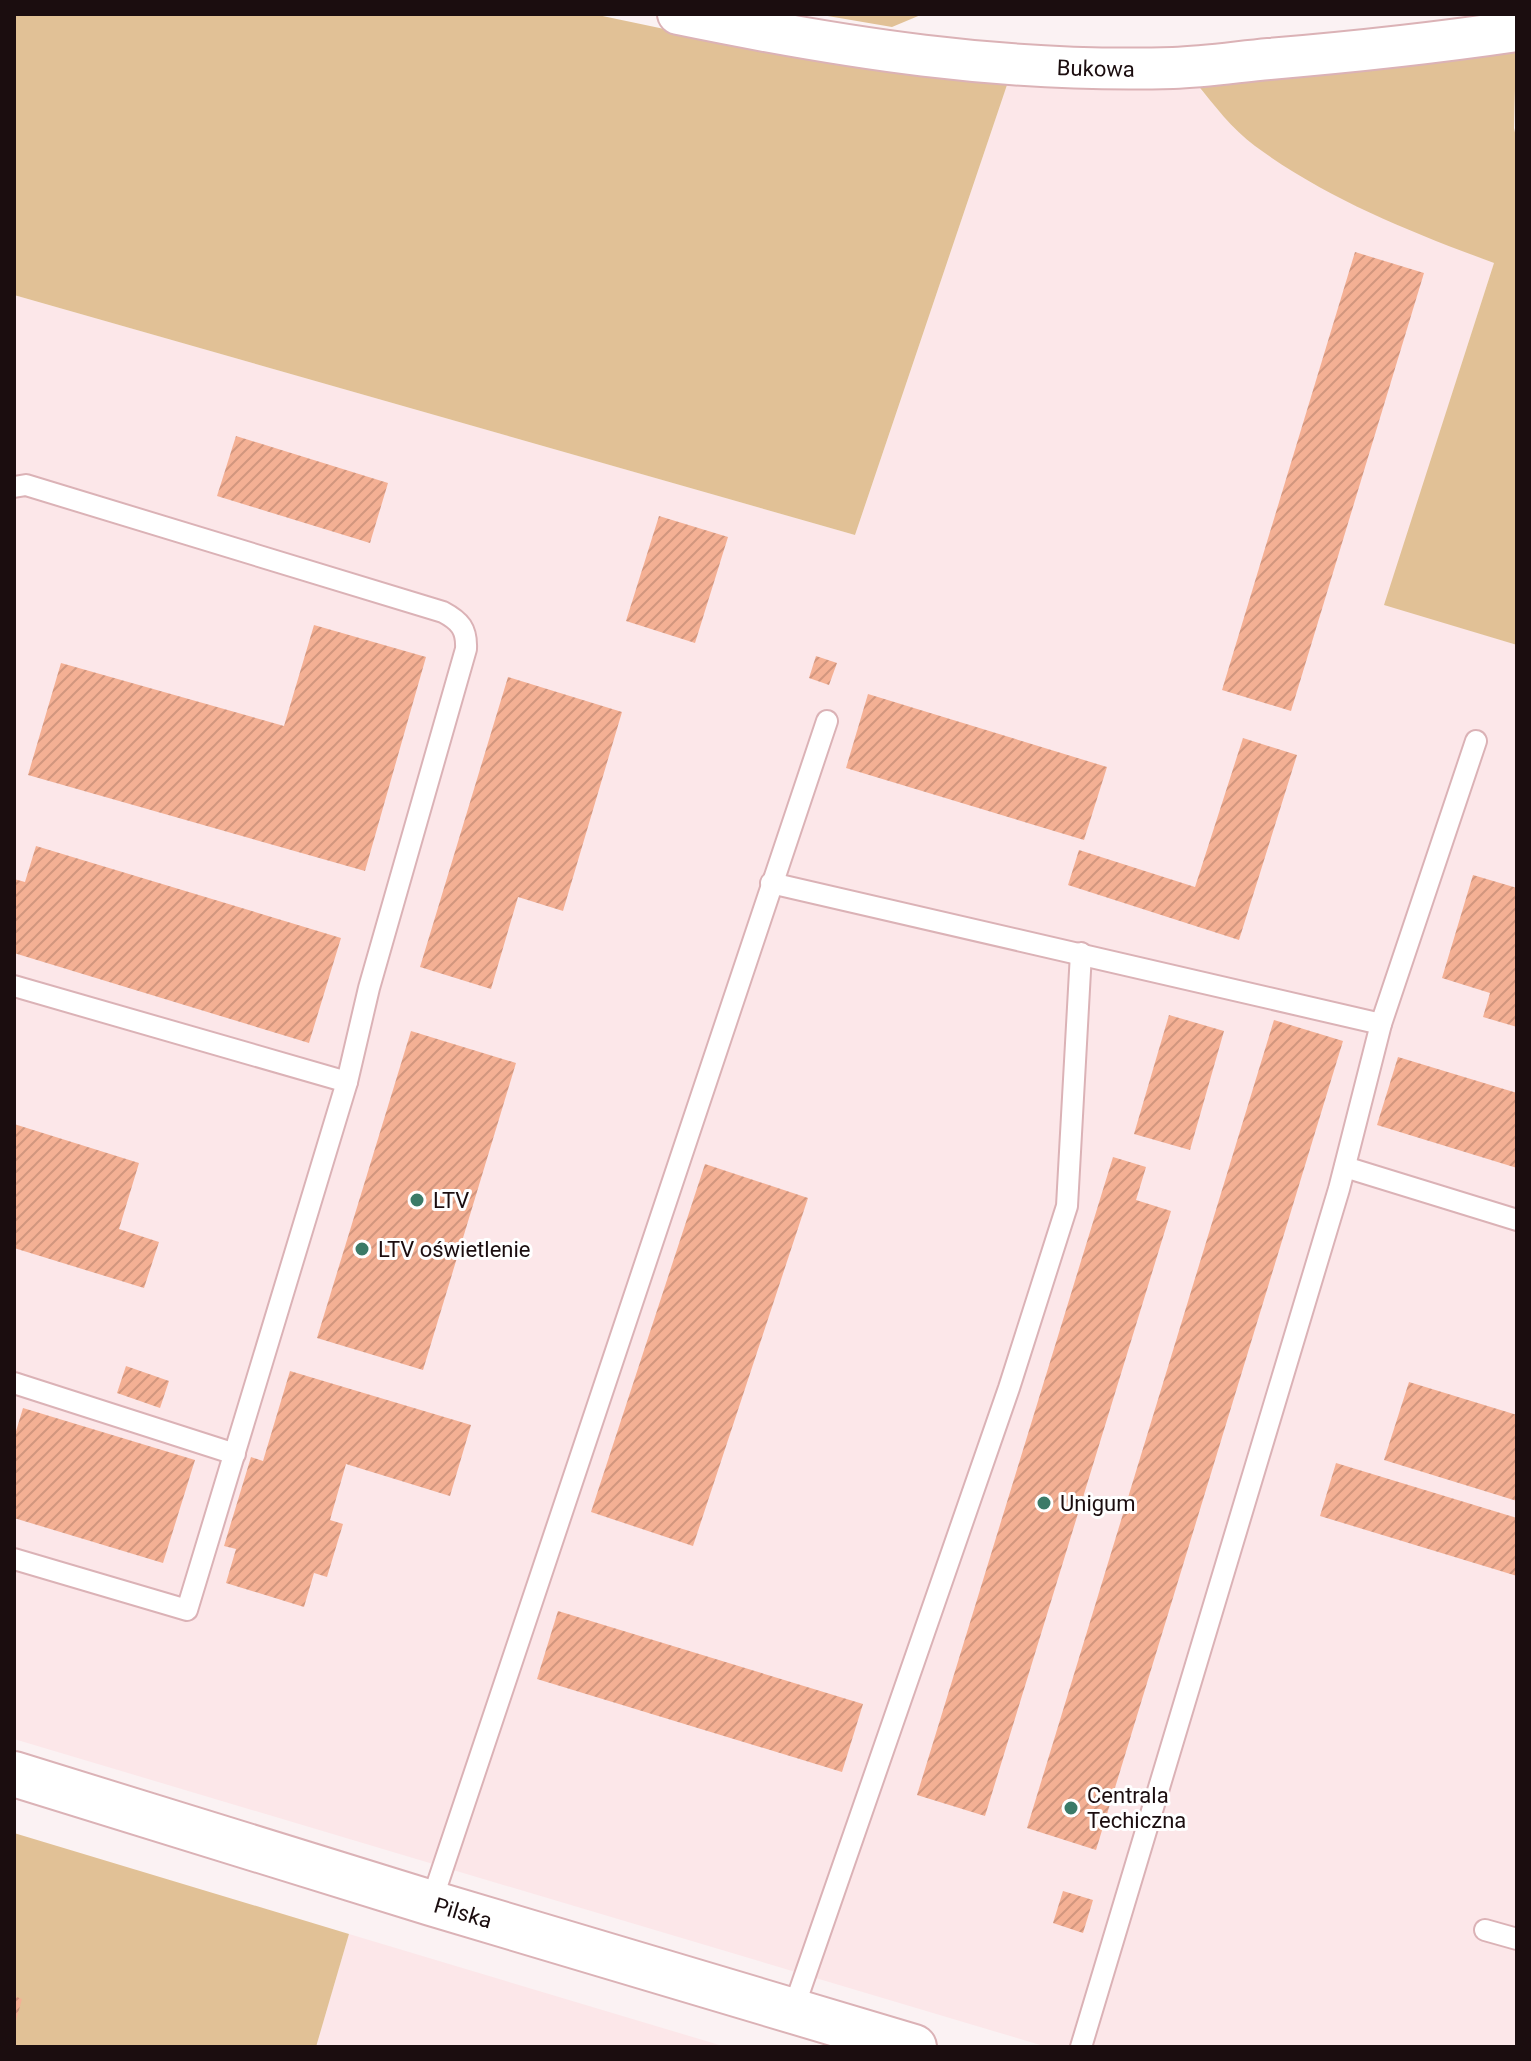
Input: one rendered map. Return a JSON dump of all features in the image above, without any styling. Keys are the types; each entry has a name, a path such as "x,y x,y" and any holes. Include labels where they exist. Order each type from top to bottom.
{"street":[{"name":"Bukowa","path":"678,14 918,57 1083,67 1173,68 1517,31"},
{"name":"Pilska","path":"14,1774 431,1903 914,2047"}],"lane":[{"path":"14,487 26,485 443,612 463,626 467,636 466,649 369,988 347,1082 187,1610 14,1559"},
{"path":"431,1903 827,721"},
{"path":"1081,2047 1345,1167 1381,1024 1476,741"},
{"path":"771,883 1381,1024"},
{"path":"793,2010 1009,1388 1067,1206 1081,953"},
{"path":"14,986 347,1082"},
{"path":"1345,1167 1517,1220"},
{"path":"14,1383 235,1454"},
{"path":"1485,1930 1517,1939"}],"shaded area":[{"path":"14,14 593,14 750,47 1008,82 855,535 14,295"},
{"path":"816,14 923,14 892,27"},
{"path":"1516,49 1517,645 1384,605 1494,263 1401,226 1311,182 1247,139 1196,83"},
{"path":"1008,82 1195,83 1226,119 1315,185 1395,223 1494,263 1385,604 1517,645 1517,2047 1047,2047 14,1739 14,295 855,535"},
{"path":"14,1833 349,1934 316,2047 14,2047"},
{"path":"349,1934 726,2047 316,2047"}],"building":[{"path":"1355,252 1424,273 1291,711 1222,690"},
{"path":"236,436 388,483 370,543 217,496"},
{"path":"659,516 728,537 695,643 626,621"},
{"path":"314,625 426,657 365,871 28,775 61,663 284,726"},
{"path":"816,656 837,663 829,685 809,678"},
{"path":"508,677 622,712 563,911 518,897 491,989 420,967"},
{"path":"868,694 1107,767 1084,840 846,768"},
{"path":"1243,738 1297,755 1239,940 1068,885 1079,850 1195,887"},
{"path":"36,846 341,938 309,1043 14,953 14,879 25,882"},
{"path":"1473,875 1517,888 1517,1027 1483,1017 1490,993 1442,978"},
{"path":"1169,1015 1224,1031 1190,1150 1134,1134"},
{"path":"1274,1020 1343,1041 1096,1850 1027,1828"},
{"name":"LTV","path":"411,1031 516,1063 423,1370 317,1338"},
{"path":"1398,1057 1517,1093 1517,1168 1377,1125"},
{"path":"14,1124 139,1163 119,1229 159,1242 144,1288 14,1248"},
{"name":"Unigum","path":"1113,1157 1146,1167 1136,1200 1171,1211 985,1816 917,1795"},
{"path":"705,1164 808,1198 693,1546 591,1512"},
{"path":"126,1366 169,1381 160,1408 117,1393"},
{"path":"290,1371 471,1425 450,1496 346,1464 330,1520 343,1524 327,1577 314,1573 304,1607 226,1583 236,1549 224,1546 251,1457 263,1461"},
{"path":"1409,1382 1517,1415 1517,1501 1384,1460"},
{"path":"23,1408 195,1460 163,1563 14,1518 14,1438"},
{"path":"1336,1463 1517,1518 1517,1576 1320,1516"},
{"path":"558,1611 863,1704 842,1772 537,1679"},
{"path":"1063,1891 1093,1900 1083,1933 1053,1923"},
{"path":"14,1996 22,1999 15,2024 14,2024"}],"place":[{"name":"LTV","path":"417,1200"},
{"name":"LTV oświetlenie","path":"362,1249"},
{"name":"Unigum","path":"1044,1503"},
{"name":"Centrala Techiczna","path":"1071,1808"}]}
